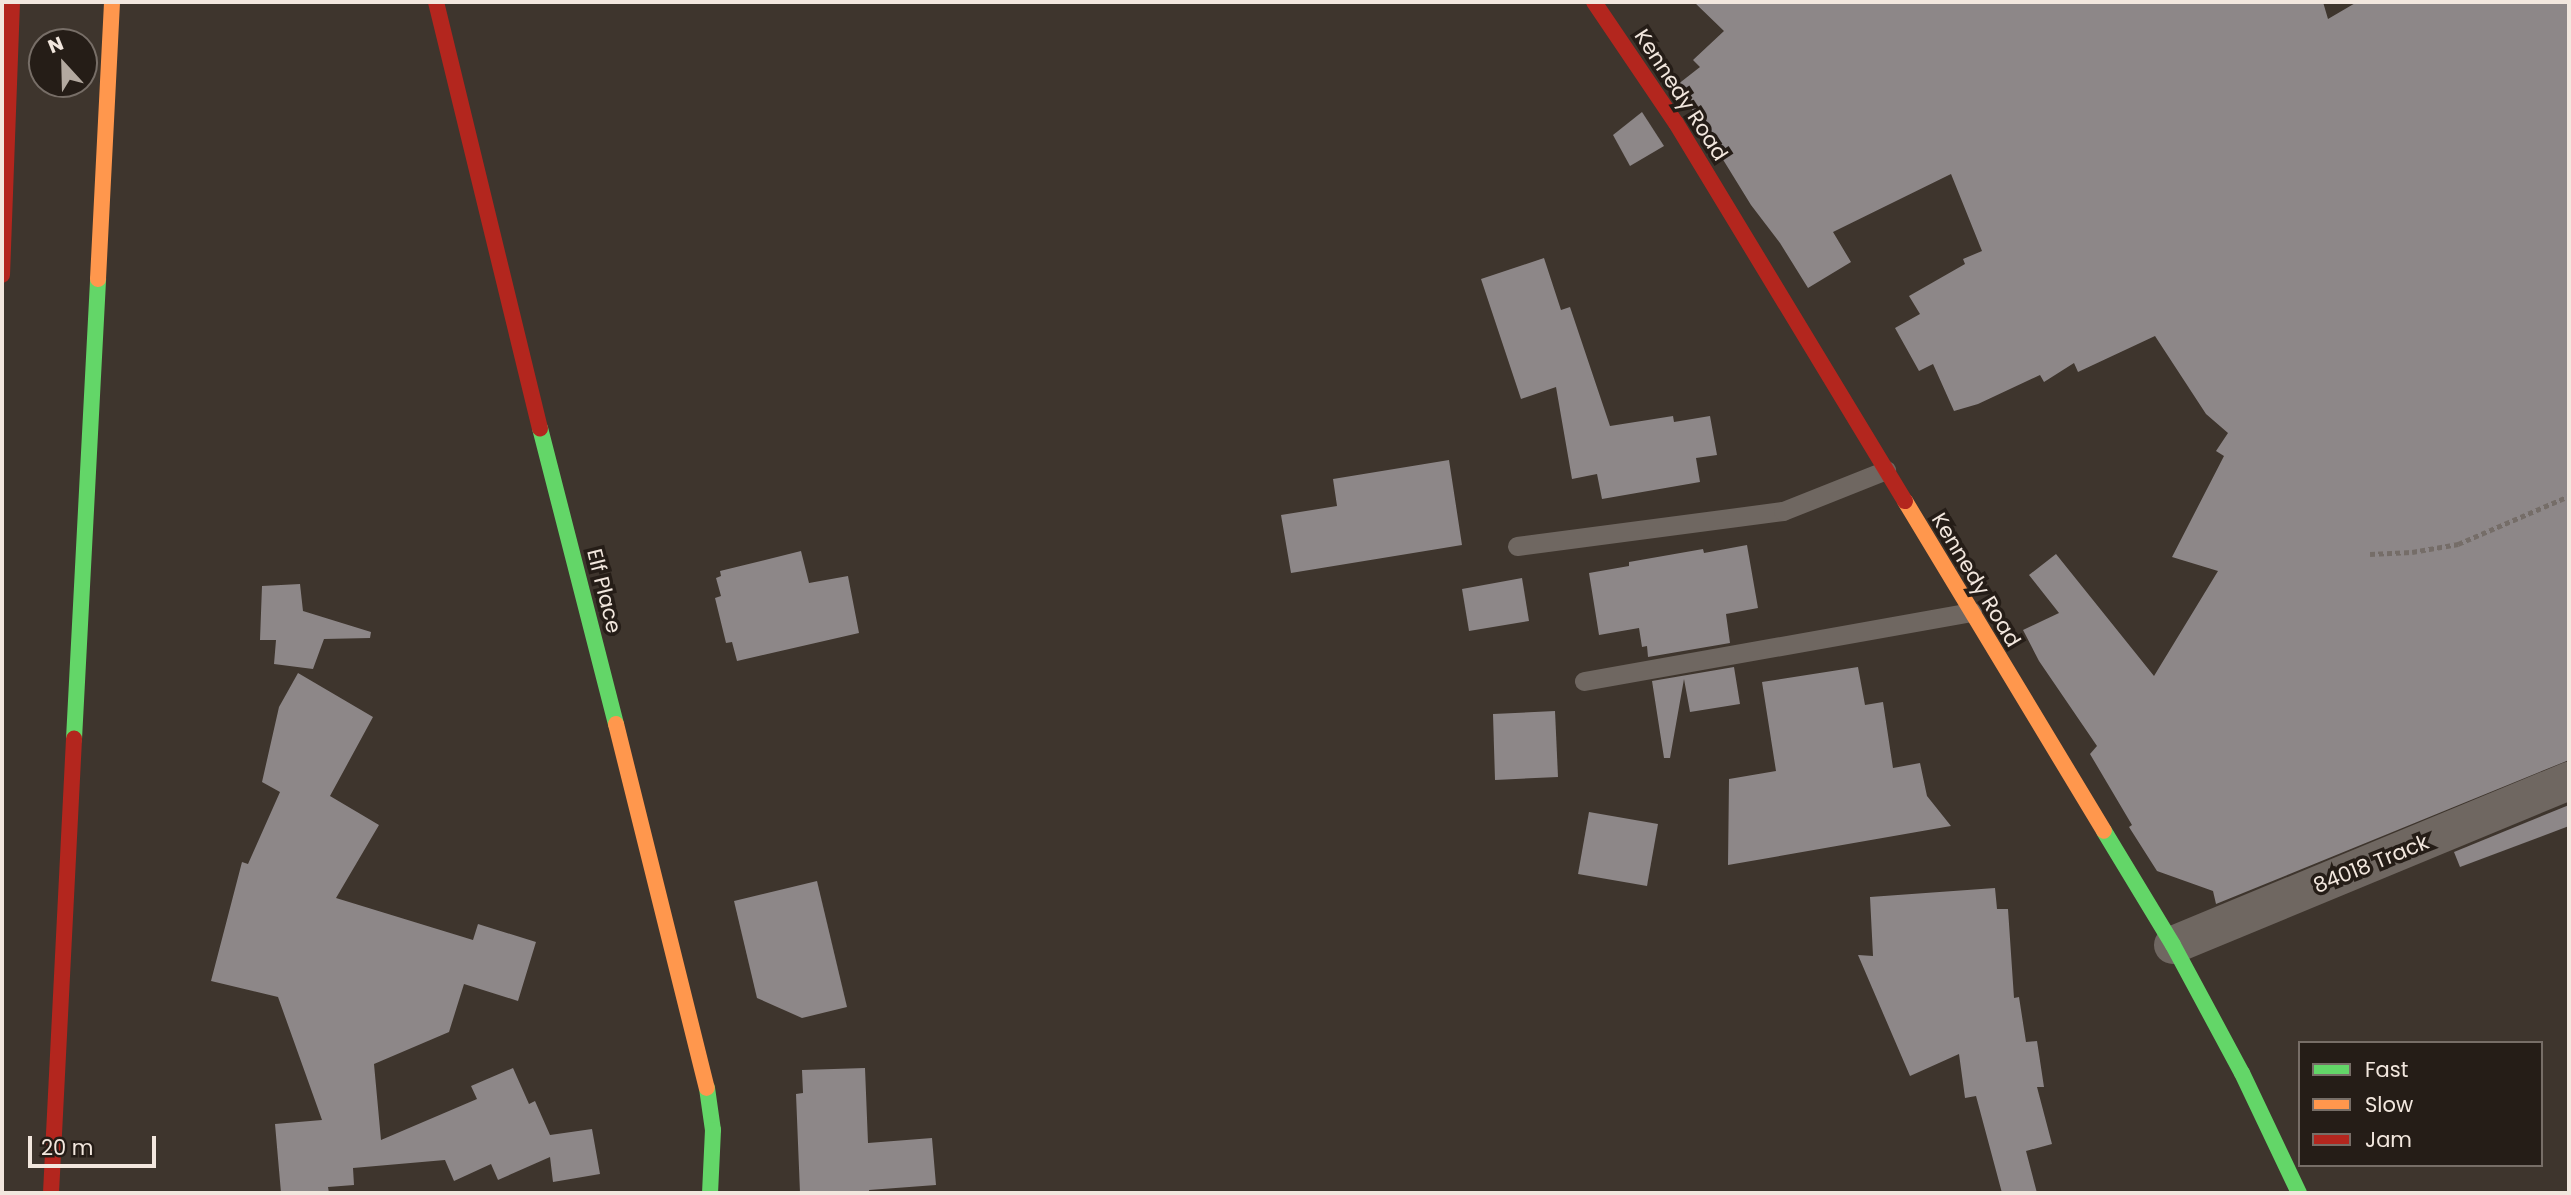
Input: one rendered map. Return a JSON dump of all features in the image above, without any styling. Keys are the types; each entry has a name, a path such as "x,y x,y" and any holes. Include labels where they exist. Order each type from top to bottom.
{"main road":[{"path":"2,275 12,2"},
{"path":"51,1193 113,2"},
{"name":"Elf Place","path":"436,2 512,318 697,1039 713,1130 710,1193"},
{"name":"Kennedy Road","path":"1594,2 1676,123 2173,945 2242,1073 2299,1193"}],"street":[{"name":"84018 Track","path":"2173,945 2569,781"}],"lane":[{"path":"1517,546 1783,512 1886,470"},
{"path":"1584,681 1972,612"}],"path":[{"path":"2370,554 2412,552 2458,544 2569,496"}],"building":[{"path":"1694,2 2323,2 2328,19 2357,2 2569,2 2569,760 2216,904 2213,891 2157,871 2129,827 2132,825 2090,754 2097,746 2039,661 2023,630 2059,613 2029,575 2056,554 2154,676 2218,571 2172,557 2224,456 2216,451 2228,433 2206,414 2155,336 2078,372 2074,363 2044,382 2040,375 1978,404 1954,411 1933,364 1919,371 1895,328 1920,314 1909,296 1965,264 1963,259 1982,251 1951,174 1833,232 1851,262 1808,288 1780,243 1751,205 1677,85 1700,67 1693,60 1724,31"},
{"path":"1642,112 1664,146 1630,166 1613,135"},
{"path":"1544,258 1561,310 1570,307 1610,426 1673,416 1674,422 1710,416 1717,455 1696,458 1700,482 1602,499 1597,474 1572,479 1556,387 1521,399 1481,279"},
{"path":"1449,460 1462,545 1291,573 1281,515 1337,506 1333,479"},
{"path":"1747,545 1758,608 1726,614 1730,643 1648,657 1647,646 1642,647 1639,628 1599,635 1589,573 1629,566 1629,562 1703,549 1704,553"},
{"path":"801,551 809,583 848,576 859,633 737,661 732,642 726,643 715,598 721,596 716,578 721,576 720,571"},
{"path":"1522,578 1529,621 1469,631 1462,589"},
{"path":"300,584 303,611 371,632 370,638 324,639 313,669 274,664 276,640 260,640 262,586"},
{"path":"1734,667 1740,704 1690,712 1684,679 1670,758 1664,758 1652,681"},
{"path":"1858,667 1865,705 1883,702 1893,768 1920,763 1927,796 1951,826 1728,865 1729,779 1776,771 1762,682"},
{"path":"298,673 373,717 330,796 379,825 336,898 473,940 478,924 536,942 518,1001 464,984 449,1032 374,1064 381,1140 477,1099 471,1086 513,1068 529,1104 535,1101 550,1135 592,1129 600,1174 553,1182 550,1157 498,1180 491,1164 454,1181 445,1160 353,1168 354,1185 328,1187 329,1193 281,1193 275,1124 322,1120 278,997 211,981 242,862 248,864 280,792 262,782 279,707"},
{"path":"1555,711 1558,777 1495,780 1493,714"},
{"path":"2569,805 2569,826 2460,867 2454,852"},
{"path":"1589,812 1658,824 1647,886 1578,874"},
{"path":"817,881 847,1007 802,1018 757,998 734,901"},
{"path":"1995,888 1997,909 2008,909 2014,998 2019,997 2026,1042 2037,1041 2044,1087 2037,1087 2052,1144 2026,1151 2037,1193 2002,1193 1976,1096 1965,1098 1959,1054 1910,1076 1858,955 1873,956 1870,897"},
{"path":"865,1068 868,1143 932,1138 936,1185 869,1190 869,1193 800,1193 796,1094 803,1093 802,1070"}],"traffic: fast":[{"path":"74,739 98,279"},
{"path":"540,428 616,724"},
{"path":"2104,831 2173,945 2242,1073 2299,1193"},
{"path":"707,1088 713,1130 710,1193"}],"traffic: slow":[{"path":"98,279 112,2"},
{"path":"1905,501 2104,831"},
{"path":"616,724 707,1088"}],"traffic: jam":[{"path":"2,275 12,2"},
{"path":"436,2 540,428"},
{"path":"1594,2 1676,123 1905,501"},
{"path":"51,1193 74,739"}]}
